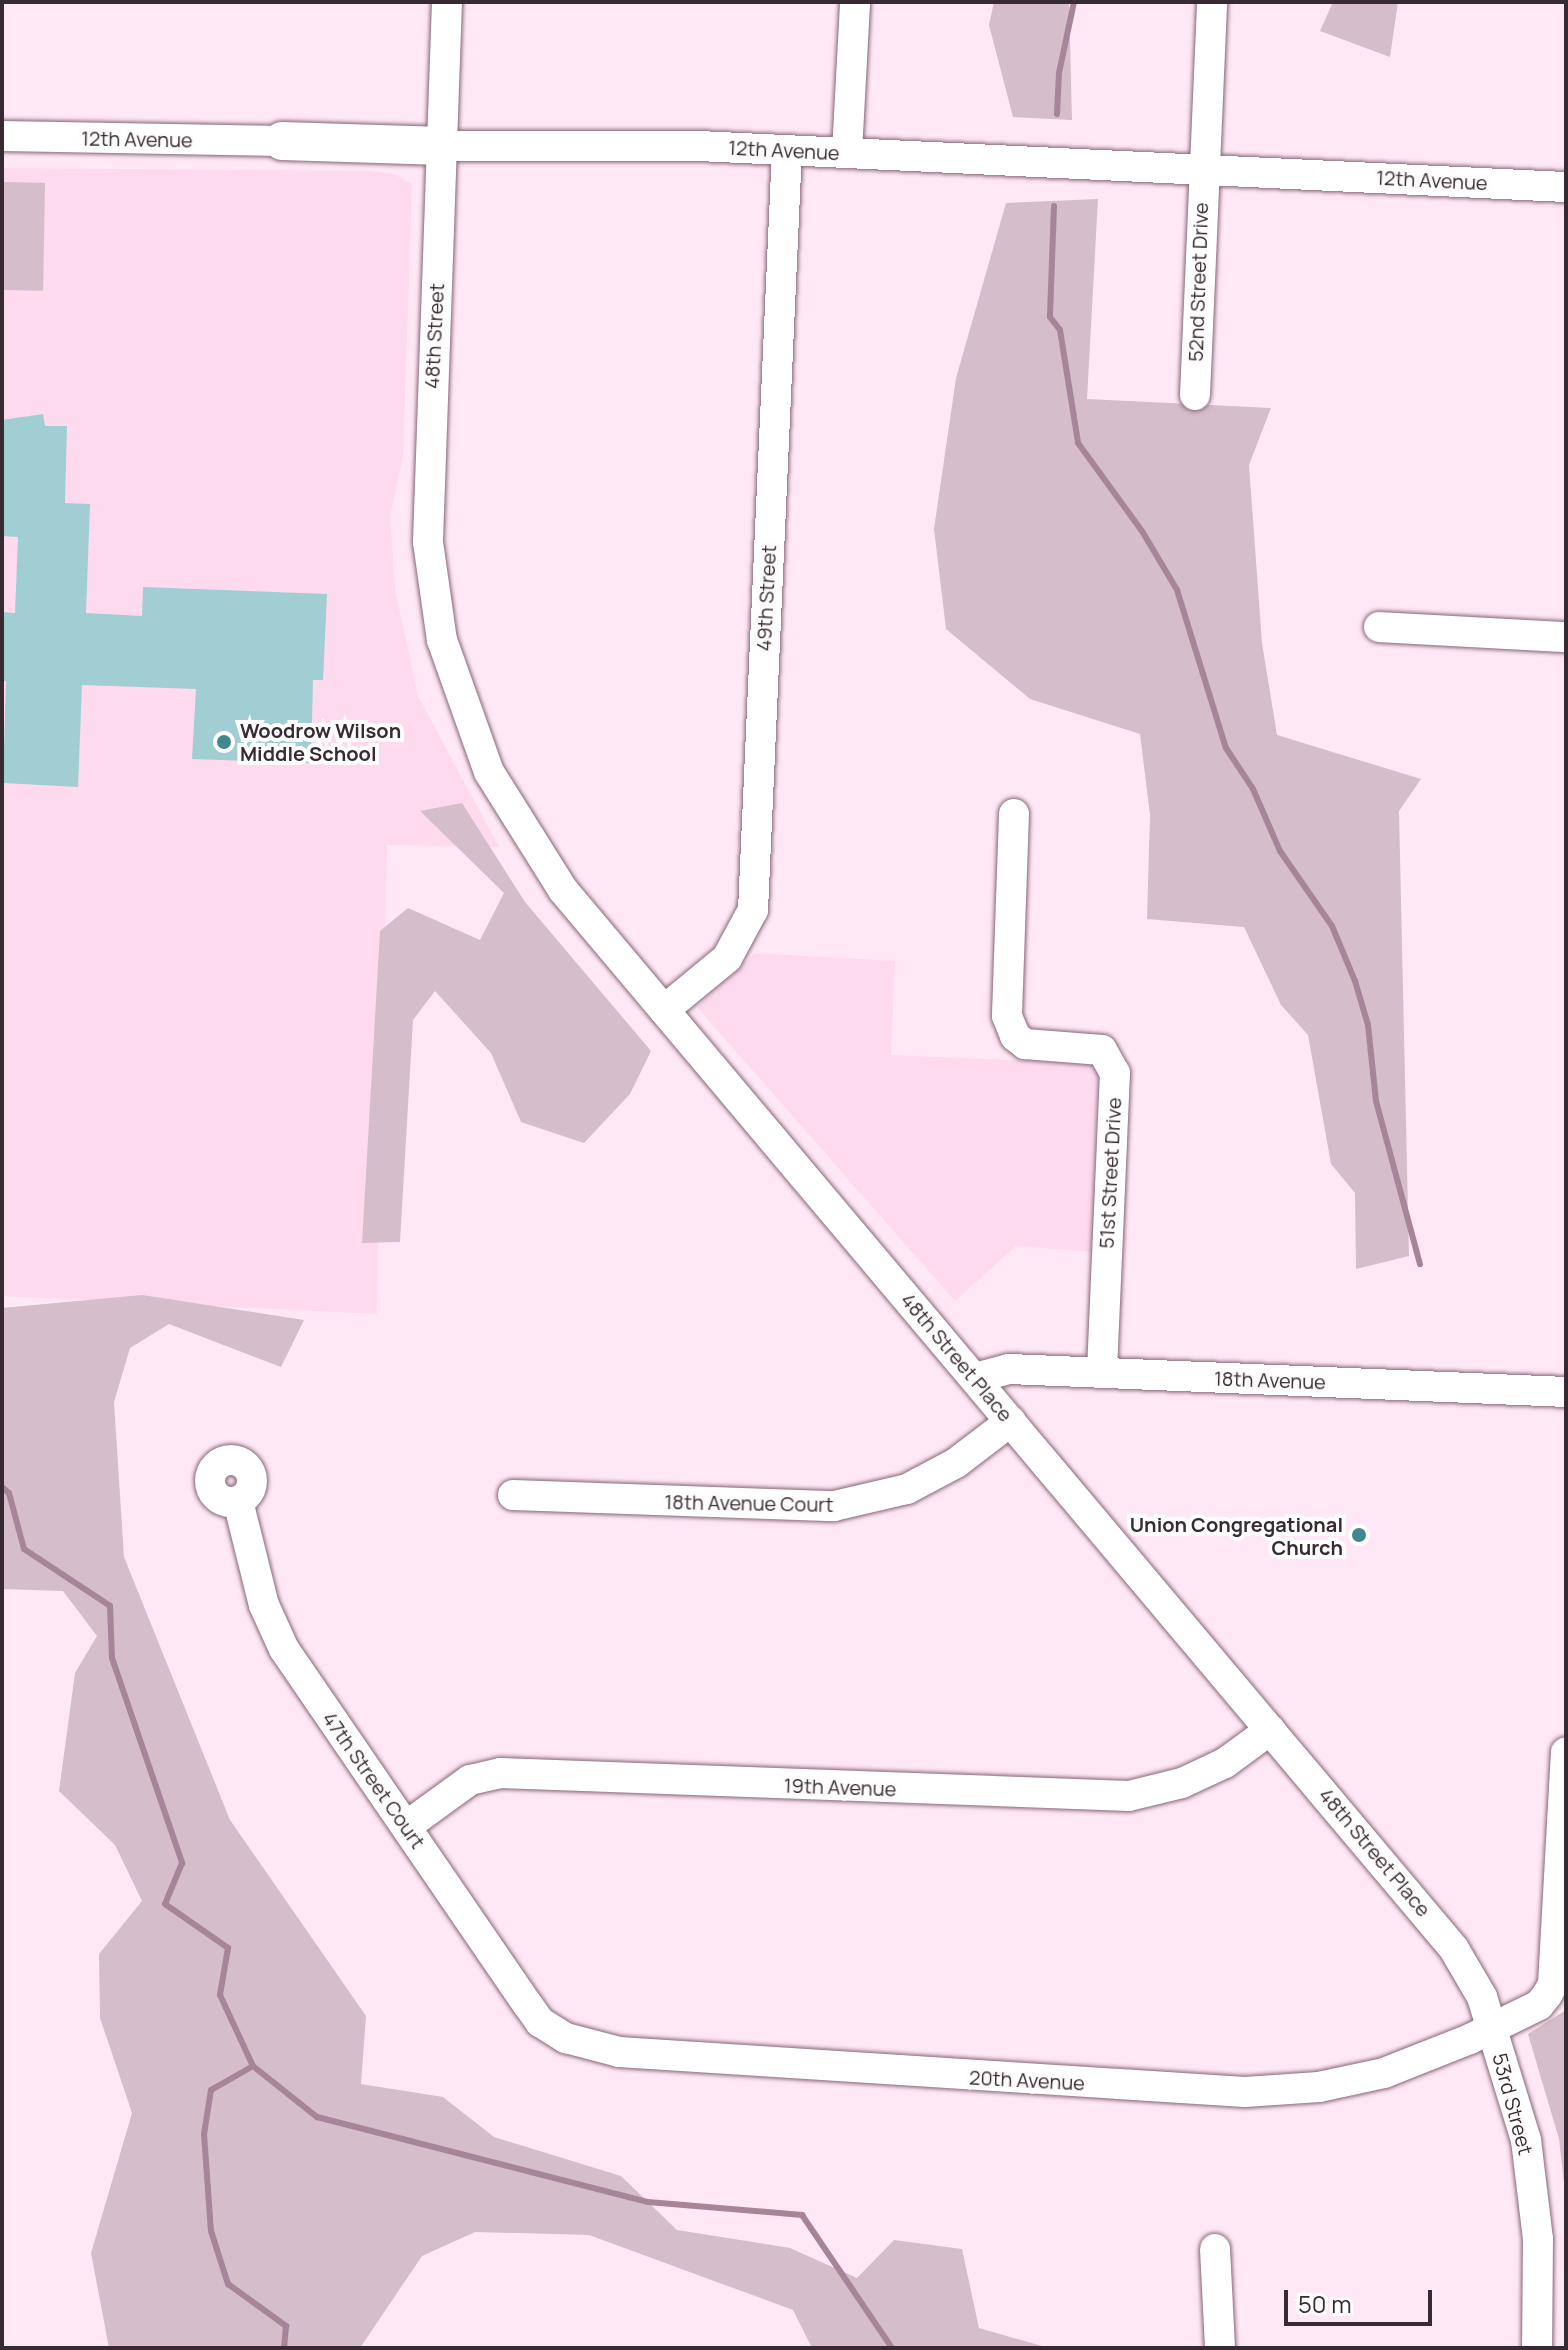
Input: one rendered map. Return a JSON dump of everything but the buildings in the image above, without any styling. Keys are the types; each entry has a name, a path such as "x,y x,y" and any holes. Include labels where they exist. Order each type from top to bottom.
{"main road":[{"name":"12th Avenue","path":"282,141 443,146"}],"street":[{"name":"48th Street","path":"447,2 427,510 432,578 450,668"},
{"path":"847,152 855,2"},
{"name":"52nd Street Drive","path":"1195,395 1201,168 1212,2"},
{"name":"12th Avenue","path":"2,136 282,141"},
{"name":"12th Avenue","path":"443,146 847,152 1566,187"},
{"name":"49th Street","path":"664,1010 727,958 753,910 787,150"},
{"path":"1379,627 1566,637"},
{"name":"48th Street Place","path":"450,668 489,772 528,842 664,1010 1438,1926 1482,1997 1490,2028"},
{"name":"51st Street Drive","path":"1014,814 1007,1016 1015,1036 1025,1044 1102,1050 1115,1073 1102,1373"},
{"name":"18th Avenue","path":"975,1378 1009,1369 1566,1392"},
{"name":"18th Avenue Court","path":"513,1495 834,1506 907,1489 956,1463 1011,1421"},
{"name":"47th Street Court","path":"238,1501 264,1605 284,1649 408,1825 534,2013 557,2033"},
{"name":"19th Avenue","path":"408,1825 470,1780 500,1773 1129,1796 1169,1787 1225,1763 1270,1730"},
{"name":"53rd Street","path":"1537,2348 1539,2251 1531,2177 1518,2111 1490,2028 1539,2005 1547,1995 1563,1888 1566,1752"},
{"name":"20th Avenue","path":"557,2033 619,2052 1245,2092 1319,2087 1384,2073 1490,2028"},
{"path":"1215,2249 1220,2348"}],"shaded area":[{"path":"994,2 1069,2 1072,120 1013,117 989,25"},
{"path":"1333,2 1398,2 1390,57 1320,31"},
{"name":"Woodrow Wilson Middle School","path":"2,168 369,171 394,174 412,184 403,456 390,516 395,589 418,696 499,847 387,845 377,1314 2,1296"},
{"path":"2,182 45,183 43,291 2,290"},
{"path":"1098,199 1087,399 1271,408 1249,465 1262,643 1277,735 1421,779 1399,811 1409,1256 1356,1269 1355,1193 1331,1164 1308,1035 1281,1005 1244,927 1147,919 1150,815 1140,734 1030,699 946,629 934,529 956,378 1006,203"},
{"path":"462,803 525,902 651,1051 630,1094 584,1143 521,1122 491,1053 435,991 413,1020 400,1242 362,1243 380,931 408,908 480,940 504,893 420,811"},
{"path":"755,953 895,961 891,1055 1098,1064 1092,1252 1016,1246 955,1301 697,1007"},
{"path":"142,1295 304,1320 281,1367 169,1324 130,1348 114,1402 124,1557 230,1820 366,2016 361,2084 443,2097 494,2137 621,2176 677,2230 790,2248 857,2278 894,2240 962,2249 979,2328 1049,2348 812,2348 793,2310 589,2235 475,2232 422,2256 360,2348 109,2348 91,2253 132,2113 100,2018 99,1954 142,1901 115,1845 59,1791 75,1673 97,1636 63,1591 2,1589 2,1308"},
{"path":"1566,2010 1566,2201 1559,2139 1528,2034"}],"waterway":[{"path":"1057,114 1059,73 1074,2"},
{"path":"1054,206 1050,317 1060,330 1078,443 1142,531 1177,590 1226,748 1253,789 1280,851 1332,926 1355,981 1368,1025 1376,1101 1420,1264"},
{"path":"2,1487 9,1493 24,1549 110,1606 112,1658 182,1863 165,1904 228,1948 220,1995 253,2066 317,2117 648,2202 802,2215 892,2348"},
{"path":"253,2066 211,2090 204,2134 211,2231 228,2284 286,2326 284,2348"}],"place":[{"name":"Woodrow Wilson Middle School","path":"224,742"},
{"name":"Union Congregational Church","path":"1359,1535"}]}
